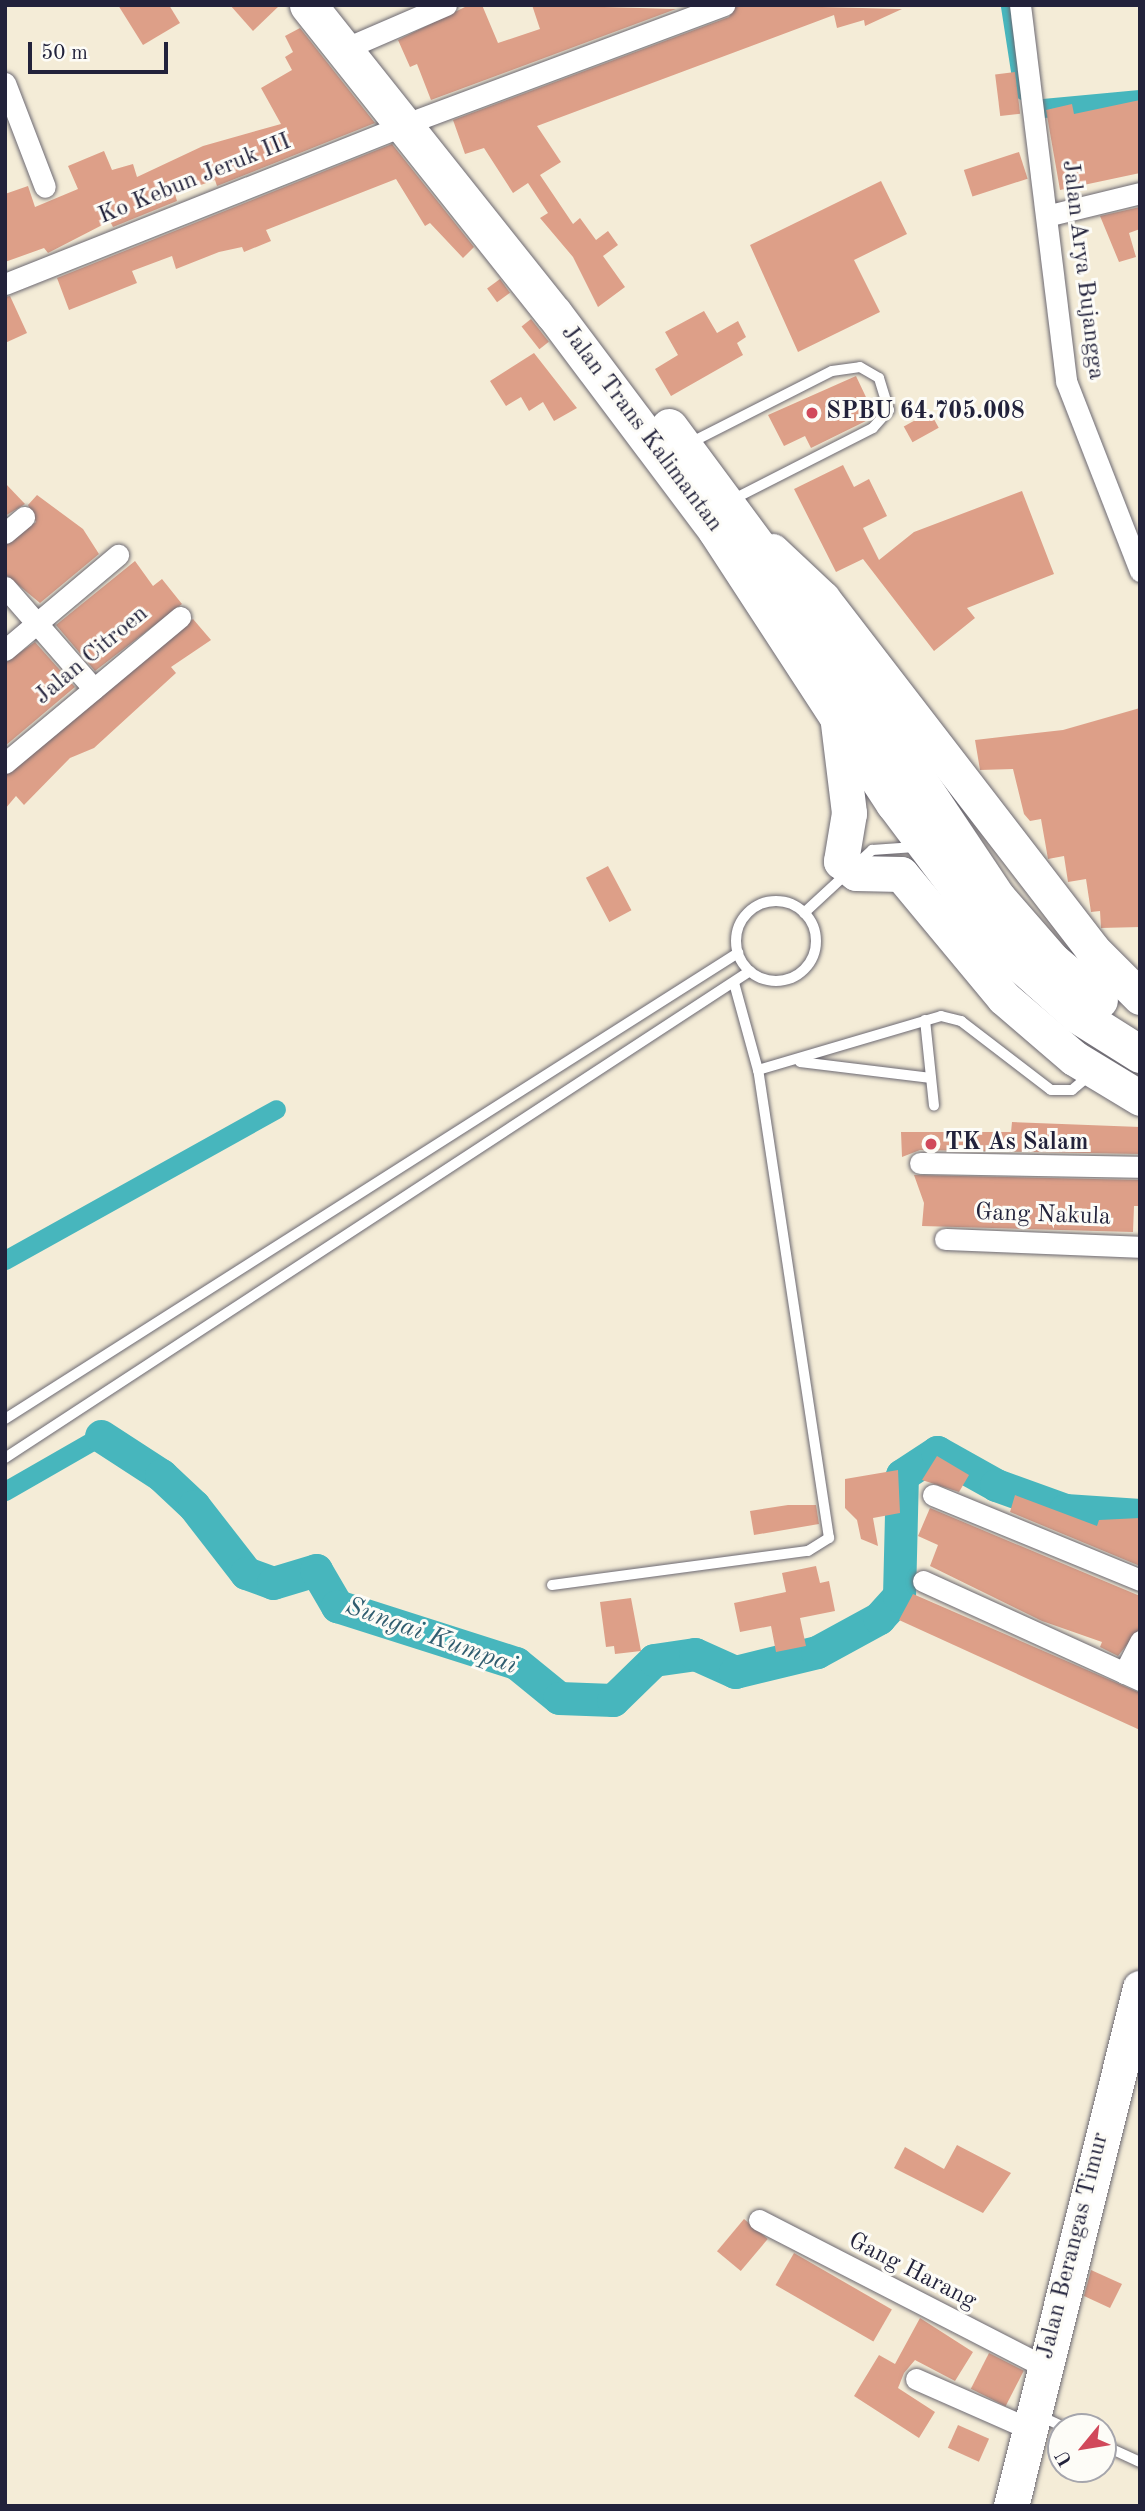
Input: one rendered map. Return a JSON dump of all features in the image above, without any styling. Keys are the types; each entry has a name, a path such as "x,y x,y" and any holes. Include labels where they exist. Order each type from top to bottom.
{"highway":[{"name":"Jalan Trans Kalimantan","path":"308,5 370,68"},
{"name":"Jalan Trans Kalimantan","path":"327,5 370,68 716,530 837,715 947,861"},
{"name":"Jalan Trans Kalimantan","path":"411,122 728,502 759,545 947,861"},
{"path":"947,861 1052,961 1140,1026"},
{"path":"947,861 1033,980 1140,1054"}],"main road":[{"path":"759,545 779,553 822,598 1092,949 1140,997"},
{"path":"837,715 849,813 838,851 848,869 901,874 1004,998 1095,1070 1140,1098"},
{"name":"Jalan Berangas Timur","path":"1011,2506 1043,2366 1140,1988"}],"street":[{"path":"370,68 446,5"},
{"name":"Ko Kebun Jeruk III","path":"5,284 411,122 724,5"},
{"name":"Jalan Arya Bujangga","path":"1020,5 1050,215 1066,381 1140,571"},
{"path":"5,83 45,187"},
{"path":"1050,215 1140,193"},
{"path":"5,533 24,517"},
{"path":"5,650 118,555"},
{"path":"5,586 94,689"},
{"name":"Jalan Citroen","path":"5,763 180,617"},
{"path":"920,1163 1140,1167"},
{"name":"Gang Nakula","path":"945,1239 1140,1247"},
{"path":"933,1495 1140,1580"},
{"path":"923,1581 1132,1676 1140,1641"},
{"name":"Gang Harang","path":"759,2220 1043,2366"},
{"path":"916,2379 1031,2421"}],"lane":[{"path":"684,446 832,371 860,367 879,378 888,411 873,428 728,502"},
{"path":"804,913 848,869 886,845 947,861"},
{"path":"785,902 804,913 816,935 808,965 782,981 750,971 738,953 737,932 755,907 785,902"},
{"path":"5,1419 738,953"},
{"path":"5,1458 750,971"},
{"path":"552,1585 808,1551 829,1538 758,1070 734,983"},
{"path":"758,1070 797,1061 925,1020 961,1021 1051,1090 1072,1090 1095,1070"},
{"path":"925,1020 934,1106"},
{"path":"797,1061 931,1078"},
{"path":"1031,2421 1047,2424"},
{"path":"1117,2451 1140,2462"}],"building":[{"path":"118,5 169,5 180,23 143,45"},
{"path":"230,5 280,5 253,31"},
{"path":"469,5 482,5 498,43 540,29 532,5 676,9 431,100 417,64 410,67 398,40"},
{"path":"737,5 902,9 865,26 864,20 837,28 834,15 537,126 561,162 540,175 573,224 580,218 596,240 608,231 618,245 603,256 625,287 598,307 573,257 540,218 548,213 528,183 513,193 484,148 465,154 453,120 729,17"},
{"path":"300,28 375,123 217,186 215,180 175,194 177,201 113,227 110,221 48,253 44,248 5,262 5,194 28,186 35,207 78,189 68,166 104,151 112,170 133,164 137,177 203,146 281,124 261,88 292,70 285,57 293,52 285,36"},
{"path":"1015,72 1020,114 1000,116 995,74"},
{"path":"1140,100 1140,173 1060,190 1046,110 1072,104 1074,114"},
{"path":"392,144 474,247 463,258 430,223 425,226 396,179 266,230 271,241 244,252 242,247 219,252 176,269 172,256 132,271 137,283 69,310 57,278"},
{"path":"1019,152 1028,179 972,197 964,170"},
{"path":"881,181 907,234 854,260 880,312 798,352 750,245"},
{"path":"1140,207 1140,229 1129,233 1136,257 1119,262 1100,216"},
{"path":"500,279 510,293 497,302 487,288"},
{"path":"10,296 27,333 5,343 5,297"},
{"path":"704,311 717,333 738,321 746,337 737,343 743,355 671,396 655,369 678,355 665,332"},
{"path":"531,319 549,342 539,349 522,326"},
{"path":"534,353 577,408 554,421 543,402 529,411 521,397 506,406 490,381"},
{"path":"856,376 874,414 870,419 811,448 805,436 784,446 768,415"},
{"path":"930,412 939,428 912,442 904,427"},
{"path":"843,465 854,487 869,479 887,516 863,528 879,560 914,532 1022,491 1054,574 967,608 975,618 934,651 863,559 836,572 794,489"},
{"path":"5,483 25,504 5,516"},
{"path":"37,495 83,529 99,554 40,603 5,574 5,546 36,522 28,505"},
{"path":"135,561 153,586 162,579 182,604 95,671 56,625"},
{"path":"193,619 211,640 171,667 176,673 94,748 70,758 24,805 16,796 5,809 5,776"},
{"path":"35,642 75,687 5,746 5,663"},
{"path":"1140,708 1140,927 1101,928 1100,911 1091,912 1086,879 1068,882 1064,856 1048,859 1041,819 1030,821 1024,814 1013,769 980,770 975,740 1063,730"},
{"path":"608,866 631,910 609,922 586,878"},
{"path":"1012,1122 1140,1127 1140,1154 920,1150 902,1157 901,1132 1011,1132"},
{"path":"914,1175 1140,1180 1140,1206 1134,1206 1133,1232 922,1226 924,1203"},
{"path":"937,1456 969,1475 959,1492 922,1480"},
{"path":"898,1470 900,1513 873,1518 878,1546 861,1539 857,1520 845,1508 845,1479"},
{"path":"1015,1495 1097,1526 1099,1520 1140,1518 1140,1566 1010,1512"},
{"path":"788,1505 816,1505 819,1524 754,1535 750,1511"},
{"path":"930,1508 1140,1596 1140,1628 1118,1656 1100,1647 1102,1642 1042,1621 930,1566 938,1545 918,1536"},
{"path":"816,1566 820,1583 829,1581 835,1611 800,1618 806,1646 776,1652 771,1626 740,1632 734,1603 786,1592 782,1573"},
{"path":"913,1594 1140,1693 1140,1730 899,1620"},
{"path":"631,1598 641,1651 615,1654 614,1646 606,1647 600,1602"},
{"path":"957,2145 1011,2173 983,2213 894,2168 905,2147 944,2169"},
{"path":"744,2219 768,2239 741,2271 717,2251"},
{"path":"794,2253 892,2310 873,2342 776,2285"},
{"path":"1091,2270 1122,2284 1110,2308 1084,2296"},
{"path":"920,2318 973,2352 955,2381 915,2360 904,2373 898,2388 935,2412 919,2438 854,2396 879,2355 895,2364"},
{"path":"989,2353 1024,2371 1006,2406 971,2389"},
{"path":"958,2425 989,2439 979,2462 948,2448"}],"waterway":[{"path":"1010,6 1023,90"},
{"path":"1043,108 1140,99"},
{"path":"5,1260 276,1109"},
{"name":"Sungai Kumpai","path":"5,1491 101,1436"},
{"name":"Sungai Kumpai","path":"101,1436 161,1475 194,1506 246,1573 273,1583 316,1570 337,1606 516,1663 559,1698 613,1700 654,1660 695,1654 735,1672 817,1652 879,1618 899,1596 902,1475 937,1452 996,1485 1065,1510 1140,1515"}],"place":[{"name":"SPBU 64.705.008","path":"812,413"},
{"name":"TK As Salam","path":"931,1144"}]}
